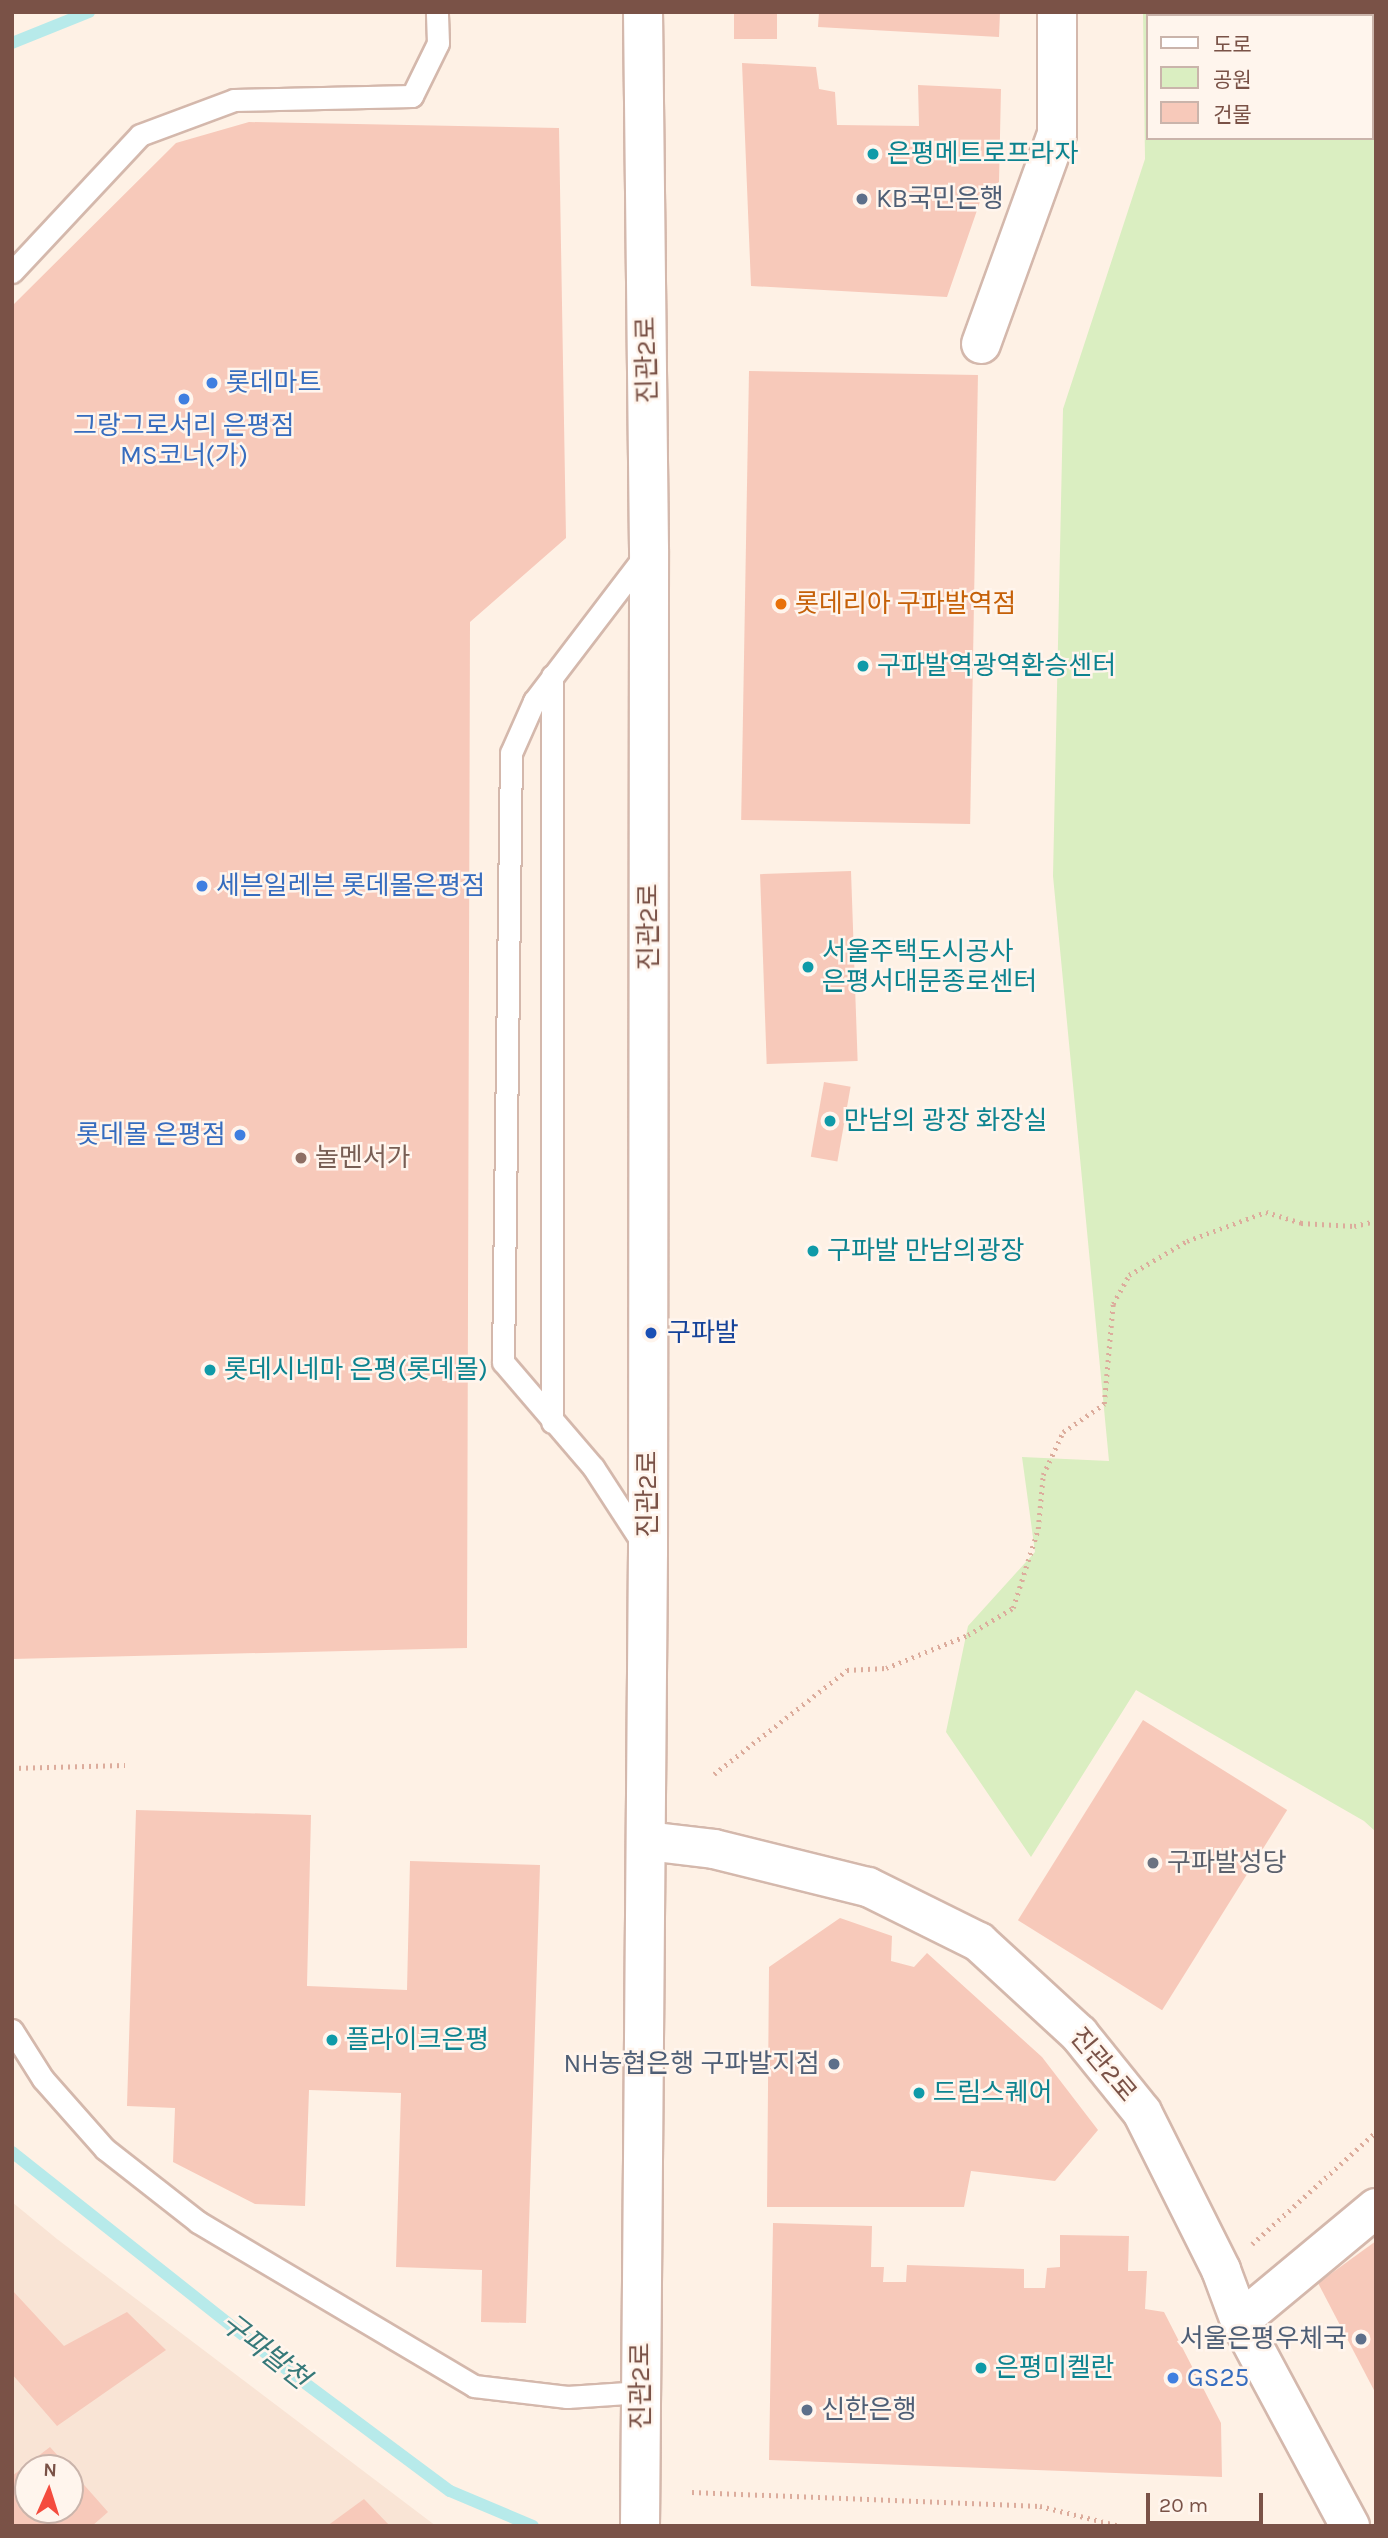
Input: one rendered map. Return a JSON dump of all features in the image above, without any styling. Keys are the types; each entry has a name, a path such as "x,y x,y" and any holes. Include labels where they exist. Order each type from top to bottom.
{"street":[{"name":"진관2로","path":"640,2518 648,1552 649,549 643,12"},
{"path":"981,344 1057,134 1057,12"},
{"name":"진관2로","path":"647,1841 714,1849 867,1887 979,1942 1079,2034 1142,2112 1221,2270 1240,2322 1350,2526"},
{"path":"1240,2322 1376,2208"}],"lane":[{"path":"12,272 140,135 234,100 412,96 438,43 437,12"},
{"path":"648,1552 593,1467 503,1362 511,752 534,701 649,549"},
{"path":"552,676 552,1422"},
{"path":"12,2030 44,2079 104,2149 198,2222 474,2386 567,2397 642,2392"}],"path":[{"path":"714,1774 846,1670 886,1668 968,1635 1013,1608 1038,1530 1042,1475 1063,1432 1104,1404 1113,1304 1129,1275 1187,1241 1266,1212 1301,1223 1354,1226 1376,1222"},
{"path":"12,1768 125,1765"},
{"path":"1248,2246 1376,2132"},
{"path":"692,2492 1040,2506 1120,2526"}],"shaded area":[{"path":"12,2202 57,2239 436,2526 12,2526"}],"green space":[{"path":"1143,12 1376,12 1376,1832 1364,1821 1136,1690 1031,1857 946,1732 968,1626 1035,1552 1022,1457 1109,1461 1053,876 1063,409 1145,159"}],"building":[{"path":"734,12 777,12 777,39 734,39"},
{"path":"819,12 1000,12 999,37 818,27"},
{"name":"은평메트로프라자","path":"742,63 816,67 819,89 835,92 837,125 919,126 918,85 1001,89 999,182 983,193 947,297 751,286"},
{"name":"롯데몰 은평점","path":"249,122 559,128 566,538 470,622 467,1648 12,1659 12,306 176,143"},
{"name":"구파발역광역환승센터","path":"749,371 978,375 970,824 741,820"},
{"name":"서울주택도시공사 은평서대문종로센터","path":"851,871 858,1061 767,1064 760,874"},
{"name":"만남의 광장 화장실","path":"824,1082 851,1087 837,1162 811,1157"},
{"name":"구파발성당","path":"1143,1720 1287,1810 1162,2010 1018,1920"},
{"name":"플라이크은평","path":"136,1810 311,1815 307,1986 407,1990 410,1861 540,1865 526,2323 481,2322 482,2270 396,2267 401,2093 309,2090 305,2206 255,2204 173,2162 175,2108 127,2106"},
{"name":"드림스퀘어","path":"840,1918 892,1936 891,1961 914,1967 927,1953 1042,2057 1098,2130 1055,2181 971,2171 964,2207 767,2207 769,1967"},
{"name":"은평미켈란","path":"773,2223 872,2226 871,2267 884,2267 883,2282 906,2282 907,2265 1024,2269 1024,2288 1045,2288 1047,2268 1060,2267 1060,2235 1129,2236 1128,2271 1147,2271 1145,2309 1164,2312 1221,2423 1222,2477 769,2460"},
{"name":"서울은평우체국","path":"1376,2241 1376,2394 1318,2283"},
{"path":"12,2290 64,2346 127,2312 166,2350 57,2426 12,2374"},
{"path":"50,2447 56,2454 41,2454"},
{"path":"14,2474 14,2524 84,2524 84,2485 108,2512 92,2526 12,2526"},
{"path":"364,2499 390,2526 327,2526"}],"waterway":[{"name":"구파발천","path":"12,43 89,12"},
{"name":"구파발천","path":"12,2152 274,2360 450,2491 533,2526"}],"place":[{"name":"은평메트로프라자","path":"873,154"},
{"name":"KB국민은행","path":"862,199"},
{"name":"롯데마트","path":"212,383"},
{"name":"그랑그로서리 은평점 MS코너(가)","path":"184,399"},
{"name":"롯데리아 구파발역점","path":"781,604"},
{"name":"구파발역광역환승센터","path":"863,666"},
{"name":"세븐일레븐 롯데몰은평점","path":"202,886"},
{"name":"서울주택도시공사 은평서대문종로센터","path":"808,967"},
{"name":"만남의 광장 화장실","path":"830,1121"},
{"name":"롯데몰 은평점","path":"240,1135"},
{"name":"놀멘서가","path":"301,1158"},
{"name":"구파발 만남의광장","path":"813,1251"},
{"name":"구파발","path":"651,1333"},
{"name":"롯데시네마 은평(롯데몰)","path":"210,1370"},
{"name":"구파발성당","path":"1153,1863"},
{"name":"플라이크은평","path":"332,2040"},
{"name":"NH농협은행 구파발지점","path":"834,2064"},
{"name":"드림스퀘어","path":"919,2093"},
{"name":"서울은평우체국","path":"1361,2339"},
{"name":"은평미켈란","path":"981,2368"},
{"name":"GS25","path":"1173,2378"},
{"name":"신한은행","path":"807,2410"}]}
